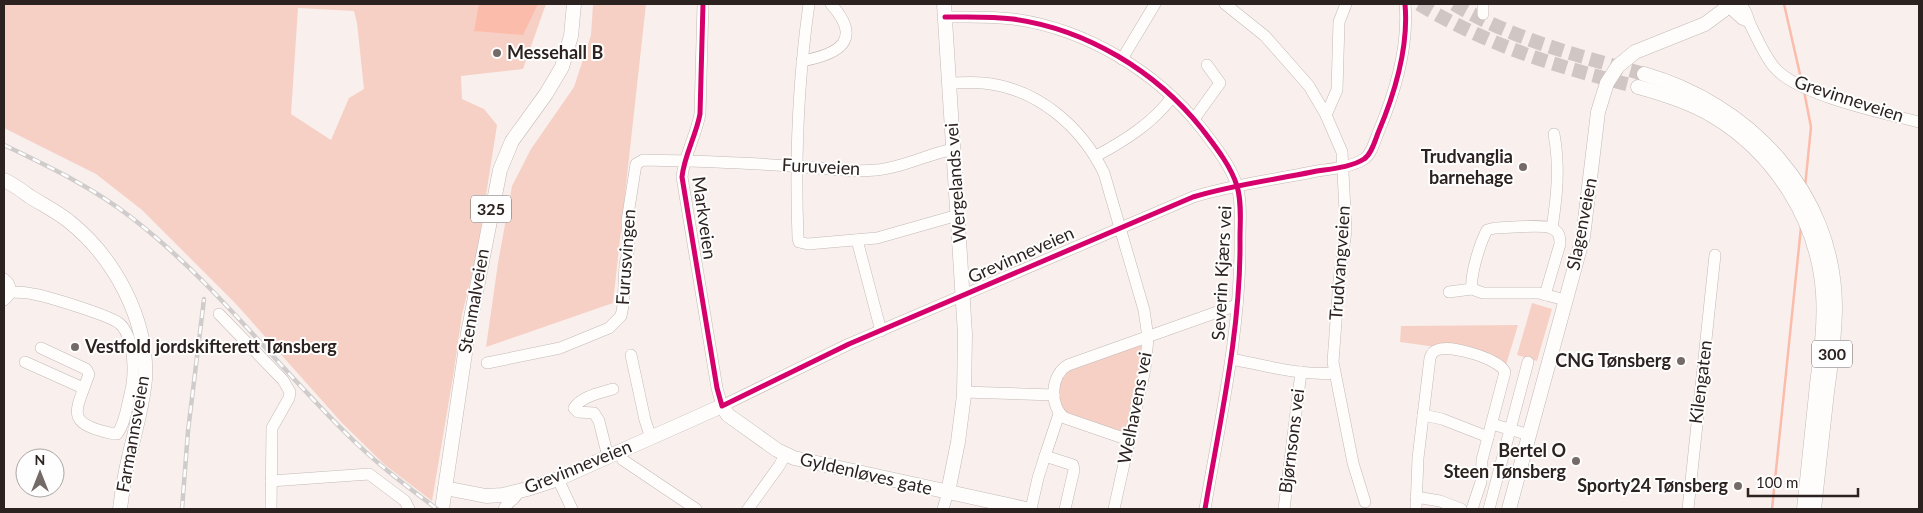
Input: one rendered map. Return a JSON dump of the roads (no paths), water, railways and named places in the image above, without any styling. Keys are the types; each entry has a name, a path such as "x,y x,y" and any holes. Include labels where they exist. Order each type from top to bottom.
{"main road":[{"name":"Stenmalveien","path":"443,498 468,333 500,170 512,141 546,94 562,67 571,36 574,4"},
{"name":"Slagenveien","path":"1509,509 1583,237 1598,112 1607,84 1618,66 1635,52 1705,24 1734,5"},
{"name":"Wergelands vei","path":"944,10 965,334 964,392 958,442 948,492"},
{"name":"300","path":"1644,74 1694,92 1730,113 1766,144 1787,168 1801,189 1806,225 1821,274 1824,313 1804,509"},
{"name":"300","path":"1638,87 1693,106 1728,126 1744,138 1772,166 1818,225 1827,250 1835,305 1832,353 1814,509"},
{"name":"Farmannsveien","path":"4,180 70,222 100,252 123,288 139,329 145,367 144,386 120,509"},
{"name":"Farmannsveien","path":"4,185 28,195"},
{"name":"Grevinneveien","path":"443,498 503,495 558,479 722,406"},
{"name":"Gyldenløves gate","path":"722,406 728,415 785,455 1026,509"}],"street":[{"name":"Markveien","path":"703,4 700,114 682,178 722,406"},
{"path":"809,4 802,61 796,166 798,238 800,242 857,240 897,233 958,215"},
{"path":"802,61 824,57 838,50 841,46 846,27 842,16 831,4"},
{"path":"1122,59 1154,4"},
{"name":"Trudvangveien","path":"1225,4 1265,36 1288,61 1309,86 1338,137 1344,166 1346,231 1338,288 1333,362 1353,463 1365,502"},
{"path":"1326,115 1337,90 1339,22 1346,4"},
{"name":"Grevinneveien","path":"722,406 786,374 881,331 1193,197 1237,186 1356,164 1366,158 1390,105 1401,60 1406,16 1405,4"},
{"name":"Grevinneveien","path":"1734,5 1742,19 1749,22 1773,65 1785,78 1812,90 1859,106 1919,122"},
{"name":"Severin Kjærs vei","path":"944,10 1034,24 1090,42 1122,59 1172,97 1194,119 1224,159 1237,186 1240,200 1240,255 1231,359 1205,509"},
{"path":"1194,119 1220,83 1207,65"},
{"name":"Welhavens vei","path":"949,83 984,83 1012,89 1038,100 1058,114 1073,128 1096,156 1108,184 1144,310 1148,338 1145,369 1114,509"},
{"path":"1096,156 1130,136 1167,104 1172,97"},
{"path":"1552,228 1558,180 1554,134"},
{"name":"Furuveien","path":"686,161 796,166 827,170 876,170 894,167 954,149"},
{"name":"Furusvingen","path":"487,363 552,351 609,328 614,324 621,316 623,306 625,264 629,248 627,221 636,164 643,160 686,161"},
{"path":"1472,289 1471,284 1477,259 1487,230 1495,228 1552,228 1560,236 1560,244 1545,294"},
{"path":"857,240 881,331"},
{"name":"Kilengaten","path":"1688,509 1715,255"},
{"path":"4,279 9,284 7,296 29,293 42,296 122,325 133,357 133,380 122,425 117,434 94,429 84,424 77,416 77,407 89,374 86,369 41,348"},
{"path":"1450,292 1472,289 1483,292 1521,292 1545,294 1565,300"},
{"path":"1129,440 1065,418 1059,414 1054,403 1055,380 1063,368 1148,338 1157,332 1237,305"},
{"path":"219,314 283,380 290,392 289,398 272,428 271,509"},
{"path":"1416,509 1418,458 1430,358 1432,353 1445,348 1463,350 1501,366 1505,372 1482,460 1481,482 1472,509"},
{"name":"Grevinneveien","path":"631,355 646,425 651,438"},
{"path":"1231,359 1300,372 1334,373"},
{"path":"25,362 83,388"},
{"path":"1489,509 1528,362"},
{"name":"Bjørnsons vei","path":"1284,509 1300,372"},
{"path":"613,390 576,404 574,410 594,413 613,454 696,509"},
{"path":"964,392 1054,395"},
{"path":"1031,509 1045,456 1059,414"},
{"path":"1423,415 1442,419 1488,437"},
{"path":"1492,424 1529,434"},
{"path":"748,509 785,455"},
{"path":"1045,456 1073,466 1074,470 1065,509"},
{"path":"271,481 369,474 404,501 409,509"},
{"path":"558,479 572,509"},
{"path":"504,509 506,505 516,498 518,491"},
{"name":"Wergelands vei","path":"943,509 948,492"},
{"path":"1416,496 1440,501 1461,509"}],"waterway":[{"path":"1784,4 1802,83"},
{"path":"1804,91 1811,127 1805,187"},
{"path":"1772,509 1801,227"}],"tunnel":[{"path":"1419,4 1472,32 1525,54 1580,72 1638,87"},
{"path":"1454,4 1522,37 1644,74"}],"railway":[{"path":"4,145 53,169 101,196 163,243 192,270 355,442 385,469 437,509"},
{"path":"182,509 188,431 204,299"}],"place":[{"name":"Messehall B","path":"497,53"},
{"name":"Trudvanglia barnehage","path":"1523,167"},
{"name":"Vestfold jordskifterett Tønsberg","path":"75,347"},
{"name":"CNG Tønsberg","path":"1681,361"},
{"name":"Bertel O Steen Tønsberg","path":"1576,461"},
{"name":"Sporty24 Tønsberg","path":"1738,486"}]}
